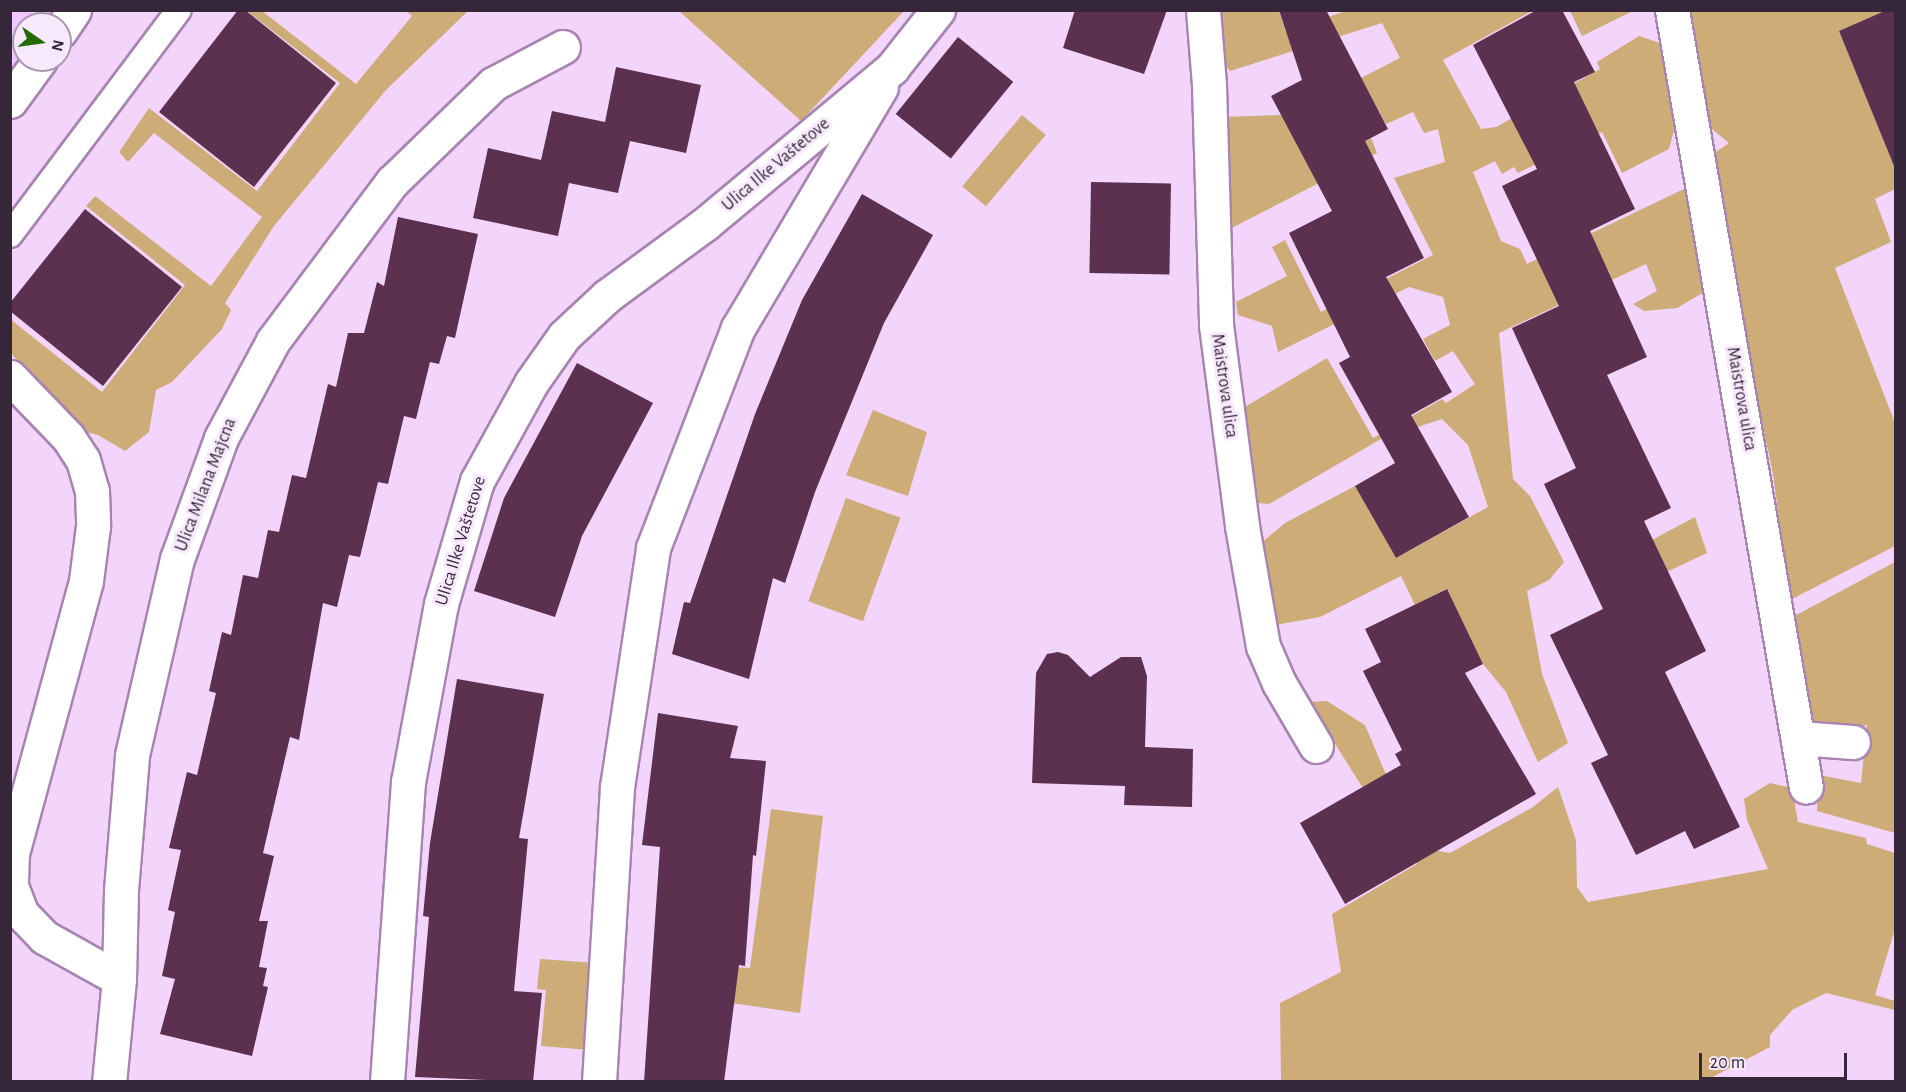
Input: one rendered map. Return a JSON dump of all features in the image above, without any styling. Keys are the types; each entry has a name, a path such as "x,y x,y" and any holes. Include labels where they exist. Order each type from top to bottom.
{"street":[{"name":"Ulica Ilke Vaštetove","path":"599,1082 617,787 653,548 738,328 892,68 938,10"},
{"name":"Maistrova ulica","path":"1203,10 1209,85 1216,325 1242,526 1263,646 1279,683 1316,746"},
{"name":"Maistrova ulica","path":"1672,10 1806,788"},
{"name":"Ulica Milana Majcna","path":"109,1082 119,979 121,890 132,756 177,559 221,438 273,340 392,182 493,84 562,47"},
{"name":"Ulica Ilke Vaštetove","path":"387,1082 408,782 441,604 477,481 531,383 564,336 607,296 705,224 892,68"},
{"path":"10,101 31,72"},
{"path":"10,376 68,437 83,460 92,491 93,526 86,581 12,853 11,886 22,914 44,937 119,979"},
{"path":"1798,738 1853,742"}],"lane":[{"path":"10,235 179,10"}],"shaded area":[{"path":"11,11 60,11 12,12 11,72"},
{"path":"247,11 262,11 356,84 412,16 406,11 468,11 386,90 274,226 225,303 231,310 222,329 172,382 156,390 149,432 125,451 98,435 74,429 64,419 11,353 10,319 102,392 185,285 86,206 95,196 211,286 262,217 154,133 128,162 119,152 149,108 257,191 340,83"},
{"path":"679,11 904,11 801,121"},
{"path":"1219,11 1279,11 1286,31 1346,11 1532,11 1443,60 1481,129 1496,127 1600,69 1597,62 1639,36 1660,43 1674,130 1669,149 1622,173 1602,132 1518,173 1514,167 1502,174 1495,161 1473,172 1501,241 1520,249 1527,264 1686,188 1704,292 1677,308 1644,311 1633,304 1657,291 1646,264 1499,333 1513,479 1530,496 1564,562 1549,580 1527,591 1542,674 1568,743 1538,762 1506,692 1483,664 1446,589 1415,605 1401,576 1320,617 1275,625 1260,544 1285,523 1355,486 1396,558 1488,507 1468,445 1442,419 1381,439 1269,504 1257,503 1245,407 1327,358 1373,438 1442,399 1446,403 1475,384 1453,351 1435,361 1423,339 1450,325 1443,297 1409,287 1278,352 1272,326 1238,315 1236,302 1287,276 1272,247 1285,240 1321,312 1433,255 1394,178 1445,162 1438,129 1424,133 1413,112 1386,124 1361,78 1400,58 1382,23 1230,71 1223,63"},
{"path":"1570,11 1633,11 1582,36"},
{"path":"1682,11 1887,11 1839,31 1895,168 1895,189 1875,199 1891,242 1835,268 1895,423 1895,546 1790,600 1773,474 1707,158 1729,143 1702,121"},
{"path":"1022,115 1046,135 986,206 962,186"},
{"path":"1281,115 1371,138 1377,153 1224,232 1222,117"},
{"path":"873,410 927,432 908,496 846,475"},
{"path":"846,498 901,518 863,621 808,601"},
{"path":"1695,517 1707,553 1611,598 1599,568"},
{"path":"1895,562 1895,833 1817,811 1819,775 1861,783 1867,725 1836,734 1812,724 1789,619"},
{"path":"1327,701 1365,725 1384,770 1431,850 1450,853 1533,807 1558,787 1576,840 1577,887 1588,902 1768,869 1747,820 1744,799 1770,783 1792,788 1798,822 1866,838 1867,844 1895,853 1895,929 1875,995 1895,1001 1895,1010 1826,993 1792,1010 1770,1035 1770,1047 1705,1081 1281,1081 1280,1003 1341,972 1332,914 1417,864 1382,800 1373,804 1332,739 1324,740 1308,702"},
{"path":"771,809 823,816 800,1013 709,1000 715,966 750,968"},
{"path":"540,959 597,963 589,1050 541,1046 546,990 537,989"}],"building":[{"path":"238,10 245,10 336,83 254,187 159,112"},
{"path":"1075,10 1167,10 1144,74 1063,48"},
{"path":"1279,10 1326,10 1388,129 1365,141 1424,258 1386,277 1452,392 1411,415 1469,517 1396,558 1355,486 1395,463 1339,363 1350,357 1289,233 1332,211 1271,96 1302,80"},
{"path":"1537,10 1562,10 1595,72 1574,82 1635,209 1590,231 1647,357 1607,375 1671,508 1644,521 1706,651 1665,672 1740,827 1694,849 1685,831 1636,855 1591,763 1608,755 1550,635 1603,609 1544,484 1576,468 1512,328 1559,306 1502,186 1537,169 1473,45"},
{"path":"1887,10 1896,10 1894,166 1839,31"},
{"path":"958,37 1013,82 951,159 896,114"},
{"path":"616,67 701,85 686,153 630,141 618,193 569,183 558,236 473,218 488,148 541,160 552,111 605,122"},
{"path":"1091,182 1171,183 1169,274 1089,273"},
{"path":"862,194 933,235 884,323 815,492 785,583 773,578 749,679 672,654 684,602 690,603 755,414 802,300"},
{"path":"85,209 182,287 103,386 10,311 10,303"},
{"path":"398,217 478,234 455,338 447,336 439,364 430,362 416,419 404,416 388,484 378,482 360,557 349,555 337,607 323,603 299,740 290,737 263,853 274,856 259,921 268,921 259,967 267,968 263,986 268,987 252,1056 160,1034 175,979 162,976 175,912 168,910 181,850 169,848 187,772 197,775 216,693 209,691 222,632 231,635 243,575 258,578 268,530 279,532 292,475 306,478 328,384 336,387 348,333 364,333 377,282 384,286"},
{"path":"577,363 653,403 582,536 555,617 474,591 504,498"},
{"path":"1447,589 1483,664 1465,673 1536,794 1345,904 1300,823 1401,765 1395,754 1402,750 1363,671 1381,662 1365,629"},
{"path":"1058,652 1068,655 1090,677 1121,657 1141,657 1147,676 1145,747 1193,749 1192,807 1124,805 1125,786 1032,783 1036,673 1047,654"},
{"path":"457,679 544,694 519,838 528,839 514,991 542,993 533,1082 415,1077 429,917 423,916 430,843"},
{"path":"658,713 738,726 730,758 766,761 756,856 753,855 745,966 739,965 724,1082 644,1082 660,847 642,845"}]}
